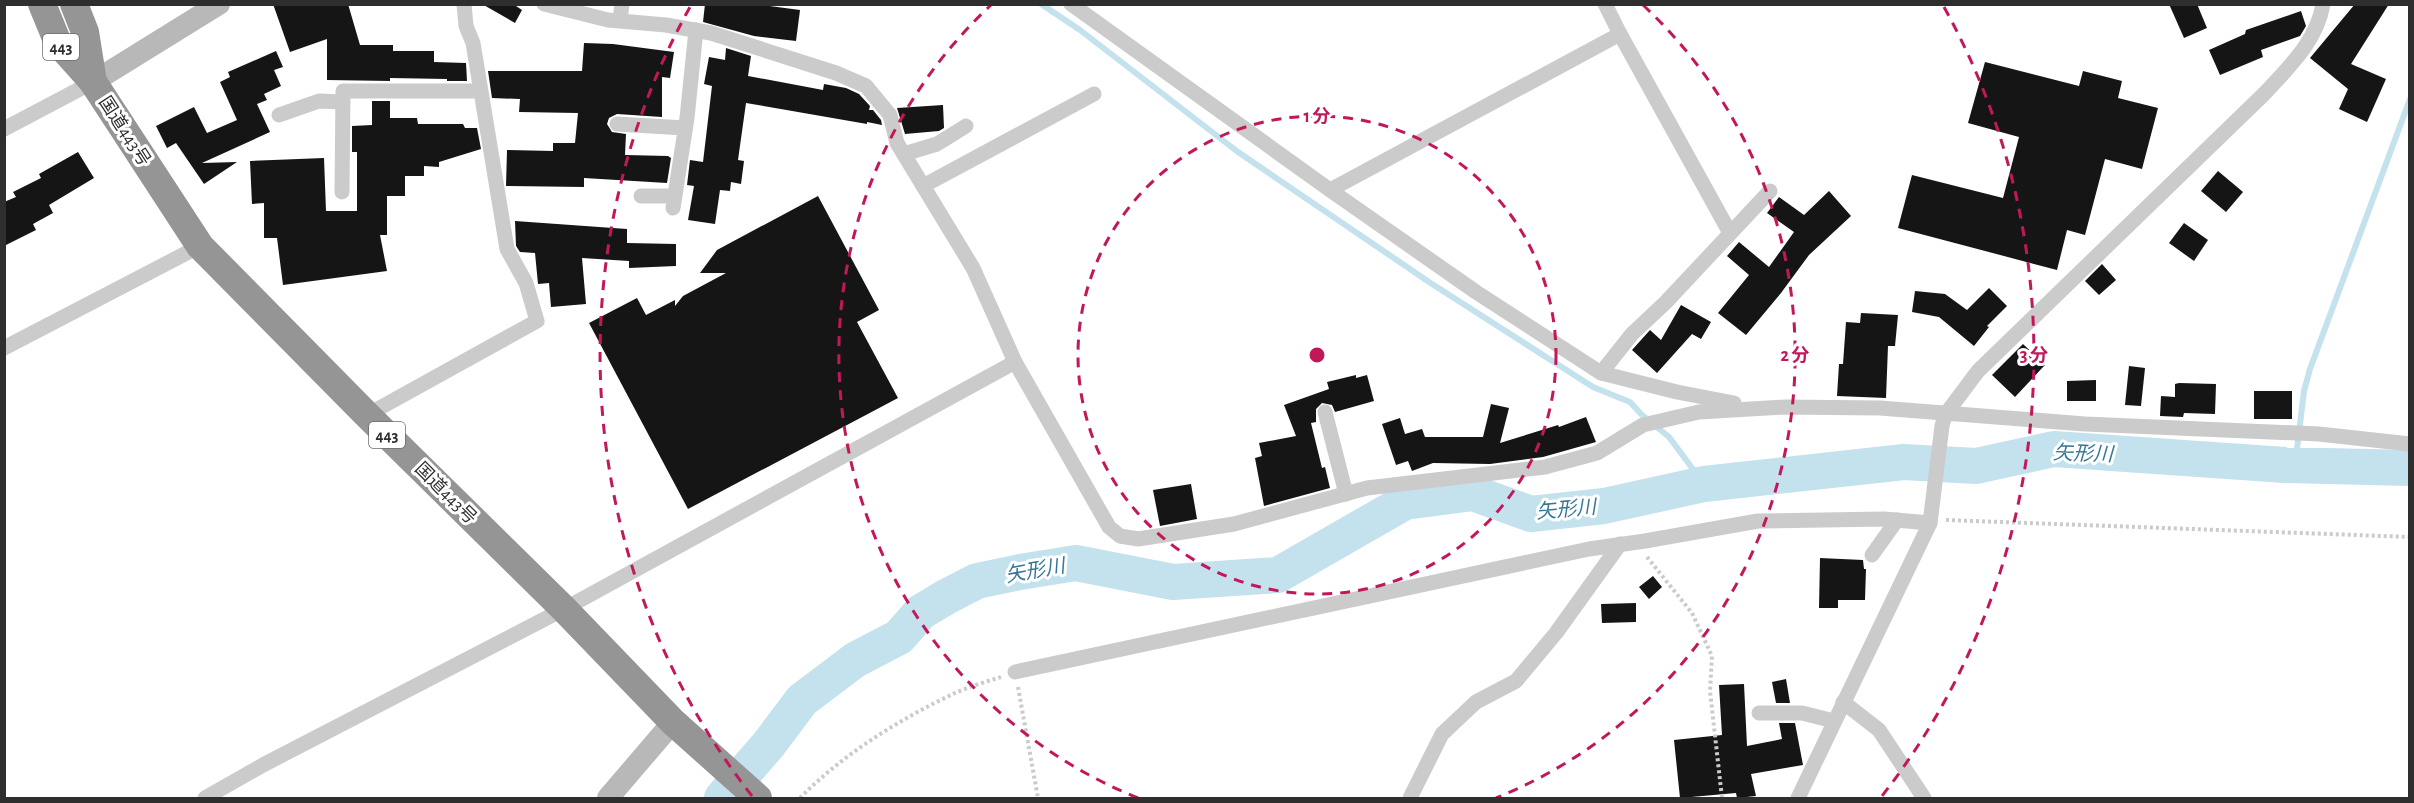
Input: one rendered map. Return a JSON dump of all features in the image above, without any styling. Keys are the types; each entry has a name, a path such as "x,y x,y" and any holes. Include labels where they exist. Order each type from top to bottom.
{"highway":[{"name":"国道443号","path":"42,4 58,43 93,82 200,246 564,609 673,722 759,798"},
{"name":"国道443号","path":"74,4 85,32 93,82"}],"street":[{"path":"4,129 93,82 219,4"},
{"path":"367,415 537,321 526,283 507,249 473,43 466,26 464,4"},
{"path":"544,4 620,21 711,33 836,73 866,86 890,115 897,143 973,268 1015,362 1109,527 1120,536 1138,539 1234,524 1367,488 1545,467 1598,453 1643,425 1699,412 1758,408 1880,408 1944,420 2319,434 2409,444"},
{"path":"620,21 622,4"},
{"path":"1071,4 1476,292 1601,373 1677,392 1758,408"},
{"path":"1605,4 1730,233"},
{"path":"1798,798 1931,516 1944,420 1978,371 2265,93 2304,50 2321,20 2323,4"},
{"path":"641,196 673,202 685,128 696,30"},
{"path":"1330,190 1620,34"},
{"path":"342,192 343,91 480,91"},
{"path":"923,186 1094,94"},
{"path":"279,115 319,101 343,102"},
{"path":"616,124 685,128"},
{"path":"904,154 937,144 966,126"},
{"path":"1601,373 1632,334 1666,302 1770,191"},
{"path":"4,348 200,246"},
{"path":"204,798 564,609 1015,362"},
{"path":"1325,412 1346,494"},
{"path":"1016,672 1589,549 1758,520 1897,520 1931,516"},
{"path":"1872,555 1897,520"},
{"path":"1410,798 1442,735 1476,702 1516,681 1626,543"},
{"path":"1843,702 1879,729 1924,798"},
{"path":"1759,713 1802,713 1834,721"},
{"path":"608,798 673,722"}],"path":[{"path":"1931,516 1965,520 2409,537"},
{"path":"1626,543 1653,563 1692,613 1712,656 1710,692 1722,798"},
{"path":"800,798 820,778 848,756 901,723 954,693 1016,672 1038,798"}],"building":[{"path":"273,4 348,4 360,45 393,45 393,51 434,51 434,62 466,63 467,81 390,78 390,81 327,80 327,39 290,52"},
{"path":"482,4 513,4 522,10 515,23"},
{"path":"705,4 754,4 800,10 796,41 754,36 703,22"},
{"path":"2169,4 2197,4 2207,28 2184,38"},
{"path":"2355,4 2389,4 2351,64 2386,79 2367,122 2339,109 2348,89 2310,58"},
{"path":"2301,11 2306,26 2300,36 2261,50 2263,57 2220,75 2209,50 2245,34 2246,30"},
{"path":"584,43 613,44 674,52 670,78 662,77 662,117 617,114 609,118 607,124 612,132 626,134 625,155 668,156 671,158 667,183 584,178 584,187 506,186 507,150 553,151 553,143 575,143 578,113 519,112 520,99 492,98 488,71 582,71"},
{"path":"726,48 751,56 748,76 823,90 824,84 846,88 859,94 870,106 869,110 873,110 881,120 882,125 746,103 738,160 744,161 741,184 731,182 730,191 720,190 715,224 688,220 694,186 687,185 690,160 703,162 712,86 704,84 709,57 725,60"},
{"path":"276,51 283,67 274,70 281,86 264,94 267,100 257,104 270,132 202,163 237,162 204,184 176,143 167,148 156,126 194,107 207,133 237,120 220,82 230,77 228,72"},
{"path":"1985,62 2079,86 2083,71 2122,81 2118,98 2158,108 2142,169 2105,159 2085,235 2067,230 2057,270 1898,228 1912,175 2003,198 2019,137 1968,123"},
{"path":"372,101 390,101 390,118 417,118 418,124 463,124 465,128 477,128 481,149 439,162 439,167 424,166 424,176 405,176 405,196 387,196 387,235 380,235 387,271 283,285 277,238 264,238 264,203 252,204 250,161 324,158 326,211 357,211 357,152 352,152 352,126 372,125"},
{"path":"943,105 944,128 939,131 905,134 897,108"},
{"path":"78,152 94,178 49,205 53,213 33,224 36,230 4,246 4,202 16,197 13,192 41,178 39,174"},
{"path":"2218,171 2243,192 2226,212 2201,191"},
{"path":"1829,191 1851,216 1809,255 1746,335 1718,313 1749,275 1727,256 1739,242 1769,267 1794,232 1767,213 1779,197 1804,215"},
{"path":"818,196 879,310 857,322 898,398 688,509 589,323 637,298 646,315 675,300 675,306 683,296 726,273 700,273 717,250"},
{"path":"515,221 627,229 627,243 676,244 676,266 629,268 629,261 582,258 586,304 551,307 549,283 538,284 535,253 520,252 516,246"},
{"path":"2184,223 2208,240 2194,261 2169,243"},
{"path":"2102,264 2116,280 2099,295 2085,281"},
{"path":"1989,288 2007,306 1987,326 1989,327 1974,346 1939,317 1912,312 1915,291 1945,294 1967,310"},
{"path":"1681,305 1711,322 1701,339 1692,334 1657,373 1632,350 1650,330 1661,340"},
{"path":"1861,313 1898,315 1895,346 1888,346 1886,398 1837,396 1839,364 1843,364 1846,322 1860,323"},
{"path":"2023,344 2045,365 2015,397 1992,375"},
{"path":"2129,366 2145,368 2141,406 2125,405"},
{"path":"1356,375 1356,378 1367,375 1374,401 1335,412 1332,405 1322,403 1316,409 1316,422 1311,423 1322,468 1325,467 1330,488 1264,506 1255,458 1262,456 1259,443 1296,436 1284,405 1329,389 1327,382"},
{"path":"2096,380 2096,401 2067,401 2067,381"},
{"path":"2175,384 2216,384 2215,414 2184,413 2183,417 2160,416 2161,396 2175,397"},
{"path":"2254,391 2292,391 2292,419 2254,419"},
{"path":"1491,404 1509,408 1500,443 1586,417 1596,442 1543,457 1490,464 1433,463 1412,471 1408,461 1396,465 1382,424 1400,418 1405,434 1422,429 1425,437 1483,437"},
{"path":"1191,484 1197,519 1160,526 1153,490"},
{"path":"1820,558 1863,560 1864,569 1866,569 1865,600 1838,600 1838,608 1819,608"},
{"path":"1653,576 1662,587 1649,599 1639,587"},
{"path":"1636,603 1636,622 1602,623 1601,604"},
{"path":"1786,679 1790,703 1776,703 1772,682"},
{"path":"1744,684 1747,746 1782,739 1779,723 1795,723 1803,765 1751,774 1756,796 1737,798 1736,793 1680,798 1674,740 1722,735 1719,685"}],"waterway":[{"path":"1041,4 1080,30 1238,152 1429,282 1593,387 1630,402 1669,437 1704,484"},
{"path":"2285,465 2297,449 2304,391 2310,369 2410,99"},
{"name":"矢形川","path":"722,798 769,744 802,700 855,660 899,637 921,612 946,597 977,581 1020,572 1076,563 1173,582 1278,575 1405,502 1473,493 1531,514 1604,506 1704,484 1904,462 1976,466 2054,449 2285,465 2410,468"}]}
